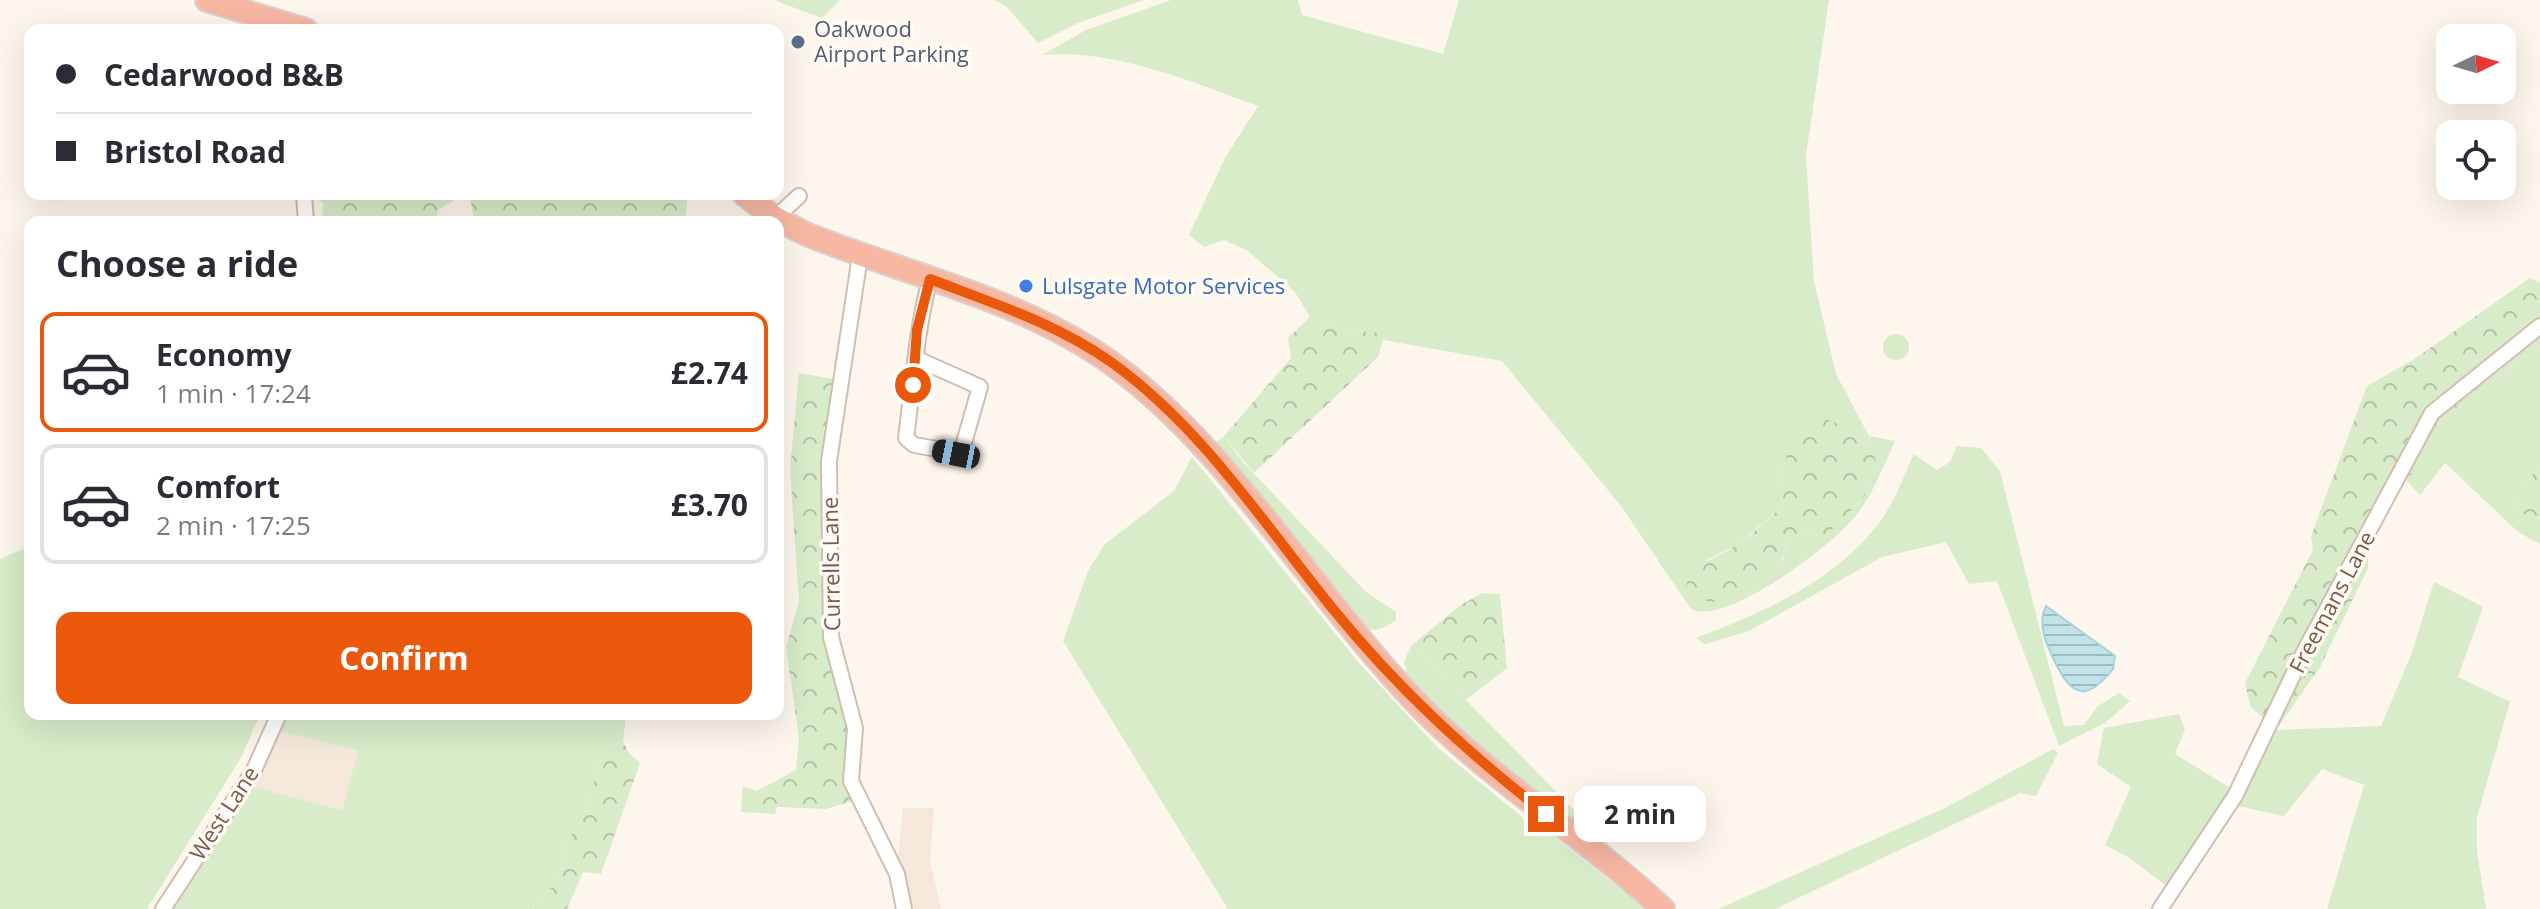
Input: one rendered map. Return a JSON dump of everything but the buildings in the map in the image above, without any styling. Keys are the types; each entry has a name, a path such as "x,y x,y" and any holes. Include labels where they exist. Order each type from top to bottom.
{"highway":[{"path":"207,0 286,24"},
{"path":"752,200 772,216"},
{"path":"784,222 860,256 930,279 1046,324 1126,374 1215,460 1347,626 1457,743 1663,909"}],"street":[{"path":"777,216 799,196"},
{"name":"Currells Lane","path":"860,256 829,461 831,637 855,728 851,781 897,874 904,909"},
{"path":"917,359 980,387 961,453 914,445 906,438 917,359 917,330 930,279"},
{"name":"Freemans Lane","path":"2160,909 2235,796 2304,652 2432,413 2540,326"},
{"name":"West Lane","path":"163,909 254,770 276,720"}],"shaded area":[{"path":"281,731 358,751 342,810 250,786"},
{"path":"903,808 934,808 930,861 941,909 907,909 897,867"}],"green space":[{"path":"778,0 840,0 822,18 776,1"},
{"path":"994,0 1144,0 1078,23 1038,43 1006,6"},
{"path":"1171,0 1298,0 1302,15 1443,54 1459,0 1829,0 1806,155 1814,281 1836,374 1869,436 1895,441 1867,500 1854,518 1824,546 1777,580 1728,606 1707,611 1691,609 1621,506 1502,361 1383,340 1384,334 1326,327 1310,317 1295,292 1248,251 1224,240 1204,247 1189,235 1225,158 1258,106 1179,77 1125,62 1070,54 1042,55 1086,30","holes":["1802,410 1869,437 1877,466 1864,497 1823,539 1809,529 1797,533 1788,544 1783,561 1704,561 1737,545 1783,506 1781,474"]},
{"path":"319,200 455,200 439,209 437,216 322,216 323,204"},
{"path":"470,200 687,200 686,216 474,216"},
{"path":"2530,278 2540,283 2540,345 2441,421 2410,477 2370,513 2368,568 2320,667 2276,730 2250,706 2245,683 2313,550 2311,536 2367,386 2416,358"},
{"path":"1310,317 1326,327 1385,334 1378,357 1254,473 1224,436 1291,358 1288,338"},
{"path":"1896,334 1905,338 1909,347 1905,356 1896,360 1887,356 1883,347 1887,338"},
{"path":"2540,345 2540,465 2517,496 2520,513 2540,519 2540,544 2518,532 2445,463 2420,495 2407,481 2441,421"},
{"path":"799,373 834,379 820,464 824,528 849,728 853,801 826,809 777,807 775,814 741,812 743,786 757,791 796,770 799,738 786,647 799,601 790,470"},
{"path":"1802,409 1869,437 1877,466 1864,497 1823,539 1809,529 1794,536 1789,540 1777,572 1741,594 1721,601 1710,601 1682,593 1699,567 1744,540 1783,506 1781,474"},
{"path":"1224,436 1243,462 1366,592 1396,612 1396,620 1379,629 1362,627 1219,453 1217,442"},
{"path":"1957,446 1981,448 2000,471 2064,726 2084,725 2098,706 2119,693 2130,701 2105,723 2059,746 1997,581 1969,584 1946,542 1882,557 1749,631 1705,644 1696,638 1798,592 1843,561 1881,520 1914,454 1937,470 1950,462"},
{"path":"1192,457 1359,663 1438,748 1527,821 1535,822 1646,909 1228,909 1063,641 1088,571 1105,544 1174,491"},
{"path":"2540,465 2540,519 2520,513 2517,496"},
{"path":"24,549 24,720 257,720 242,756 147,909 0,909 0,559"},
{"path":"2434,582 2483,607 2458,677 2510,702 2477,817 2477,851 2486,909 2327,909 2364,785 2322,769 2284,816 2238,806 2276,730 2381,726 2411,655"},
{"path":"1483,593 1500,594 1507,668 1466,700 1412,645 1462,604"},
{"path":"1412,645 1642,879 1470,741 1422,694 1407,675 1404,661"},
{"path":"2179,714 2185,730 2175,754 2232,789 2168,887 2128,857 2105,845 2131,787 2097,764 2104,728"},
{"path":"285,720 625,720 623,741 603,750 584,817 564,845 559,877 535,909 171,909 250,786 342,810 358,751 281,731"},
{"path":"623,741 629,753 640,763 601,874 583,872 567,909 535,909 559,877 564,845 584,817 603,750"},
{"path":"2053,749 2058,753 2036,796 2020,793 1775,909 1718,909 1947,807"}],"water":[{"path":"2046,606 2115,656 2113,669 2097,686 2090,690 2076,690 2063,677 2044,636 2042,621"}],"place":[{"name":"Oakwood Airport Parking","path":"798,42"},
{"name":"Lulsgate Motor Services","path":"1026,286"}],"route":[{"path":"913,385 917,330 930,279 1046,324 1102,356 1126,374 1215,460 1347,626 1414,700 1457,743 1546,814"}]}
